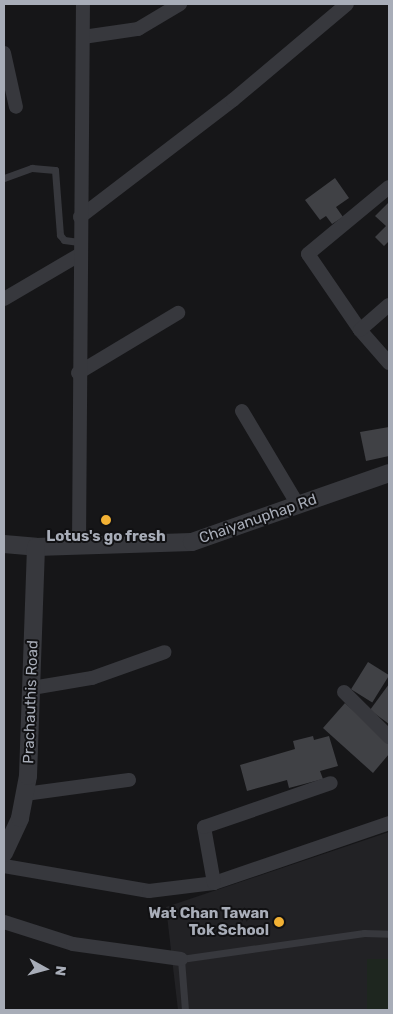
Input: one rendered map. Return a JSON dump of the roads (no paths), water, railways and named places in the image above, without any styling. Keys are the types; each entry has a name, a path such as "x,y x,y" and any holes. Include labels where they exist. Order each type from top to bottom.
{"street":[{"path":"79,544 78,373 83,4"},
{"path":"83,38 138,29 180,4"},
{"path":"80,217 233,100 347,4"},
{"path":"4,53 16,108"},
{"path":"389,187 308,254 360,330 389,362"},
{"path":"4,300 79,249"},
{"path":"360,330 389,305"},
{"path":"78,373 178,313"},
{"path":"242,411 298,505"},
{"name":"Chaiyanuphap Rd","path":"4,544 36,547 79,544 192,542 389,473"},
{"name":"Prachauthis Road","path":"4,853 25,794 32,688 36,547"},
{"path":"32,688 92,678 165,652"},
{"path":"344,692 389,737"},
{"path":"25,794 128,780"},
{"path":"214,884 204,828 331,783"},
{"path":"4,866 149,892 214,884 389,823"},
{"path":"4,922 74,944 181,958"}],"lane":[{"path":"4,178 32,168 55,170 60,235 79,249"},
{"path":"185,1010 181,958 364,934 389,934"}],"place":[{"name":"Lotus's go fresh","path":"106,520"},
{"name":"Wat Chan Tawan Tok School","path":"279,922"}]}
